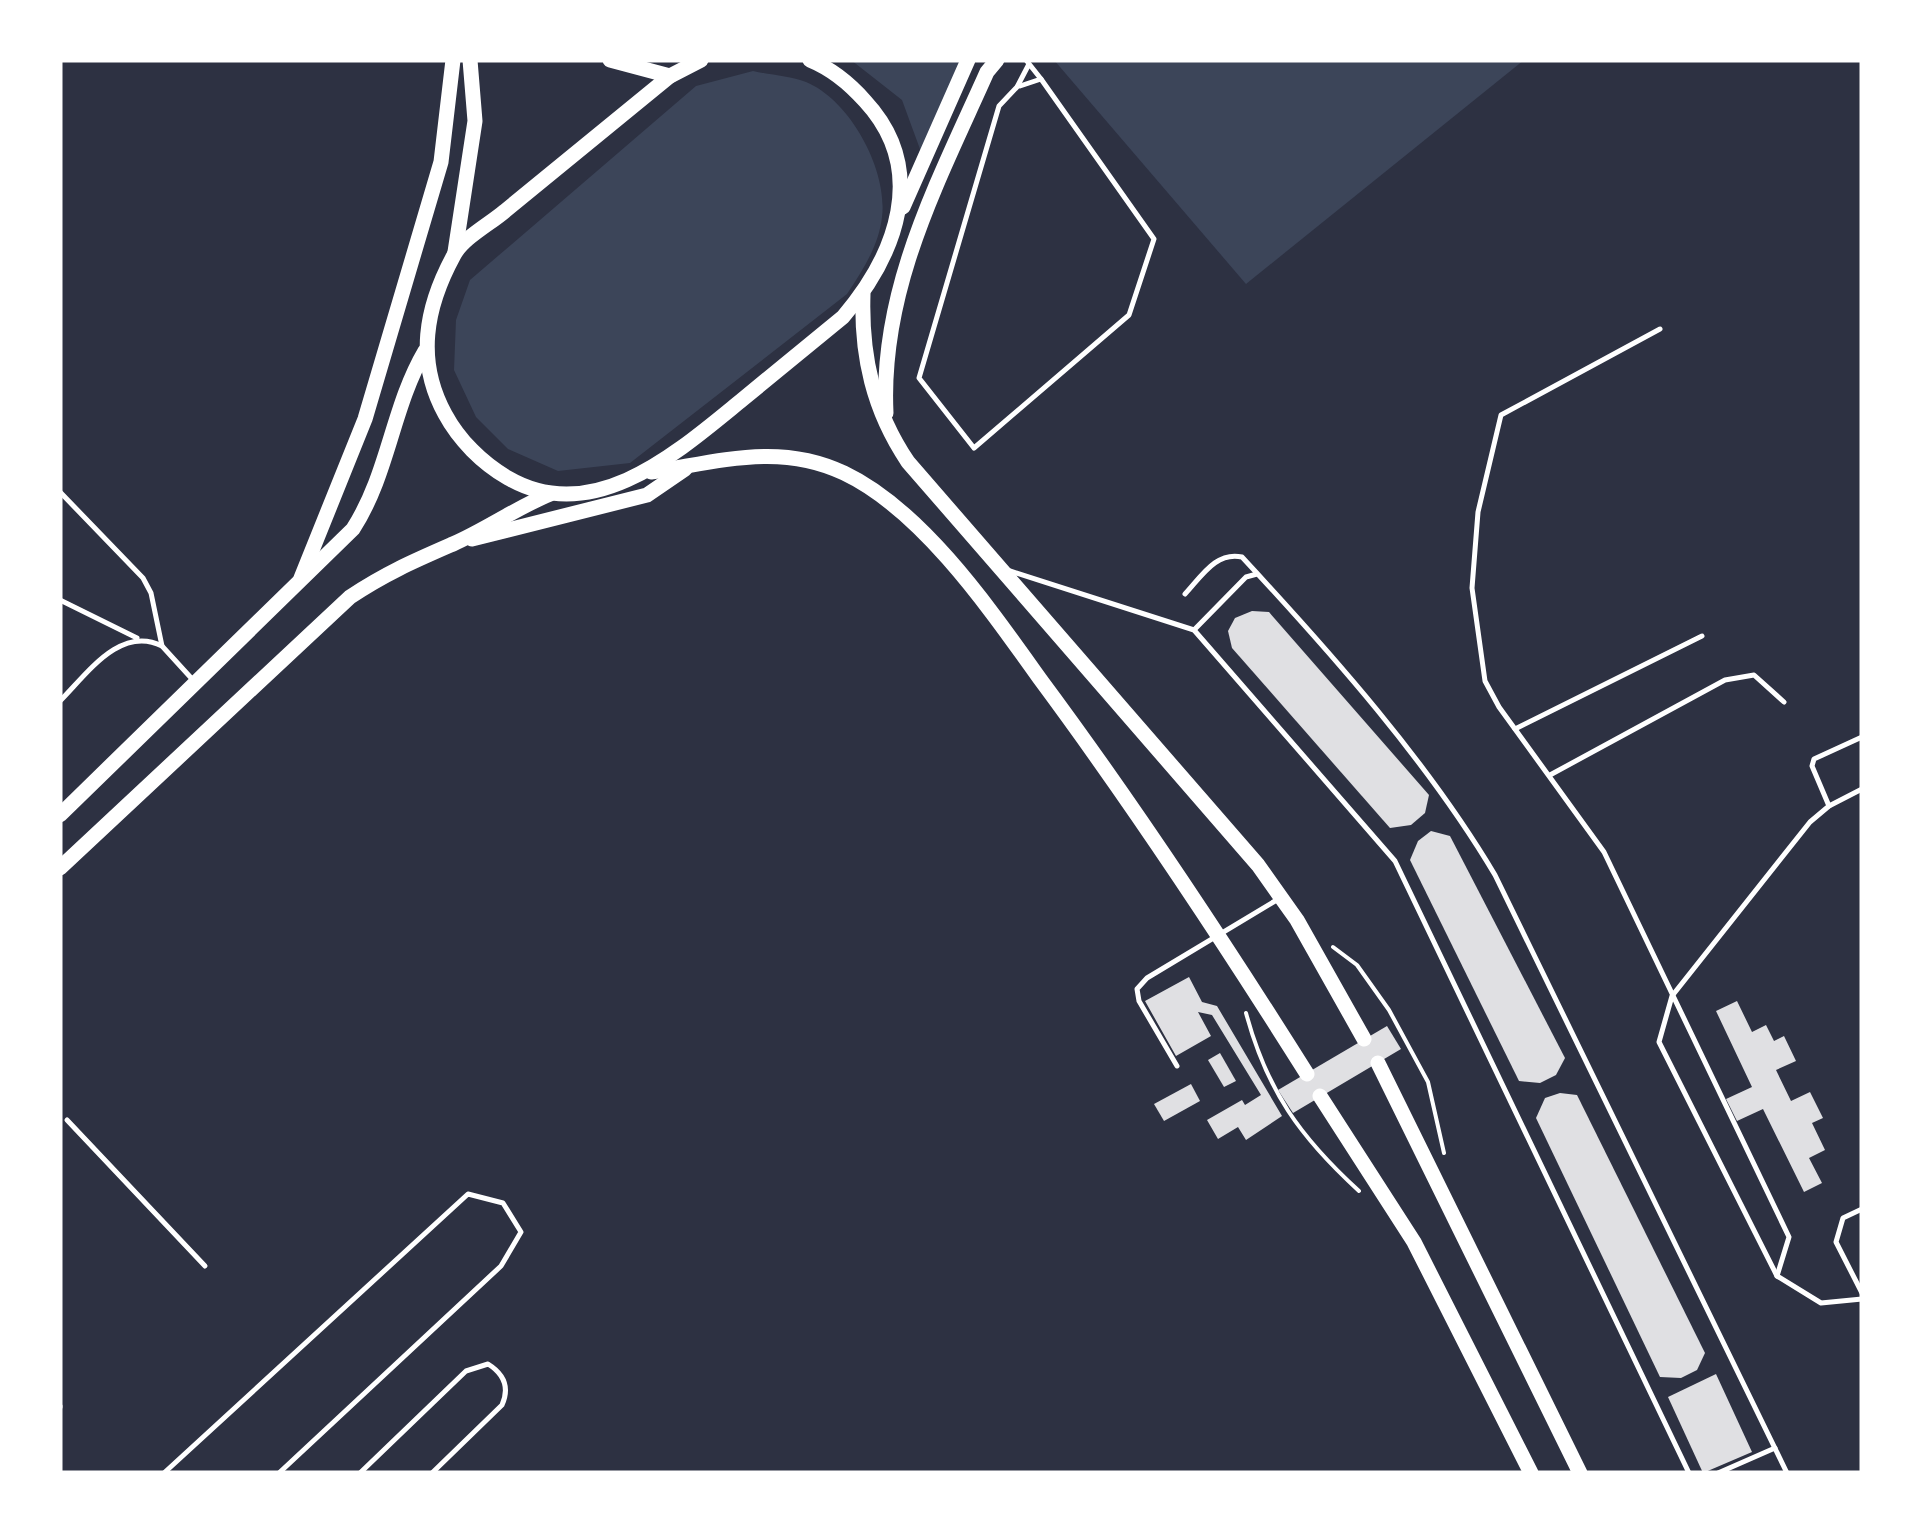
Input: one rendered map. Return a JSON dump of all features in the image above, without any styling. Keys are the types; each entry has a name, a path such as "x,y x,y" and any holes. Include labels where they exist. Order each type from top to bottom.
{"main road":[{"path":"297,586 365,419 441,162 453,60"},
{"path":"60,814 354,529 369,504 388,456 402,398 425,351 428,324 456,252 475,121 470,60"},
{"path":"610,60 670,76"},
{"path":"456,252 670,76 701,60"},
{"path":"810,60 840,76 877,114 899,172 898,219"},
{"path":"641,474 689,442 843,318 863,294 886,252 968,60"},
{"path":"887,426 889,343 898,287 920,221 987,72 997,60"},
{"path":"863,294 868,372 887,426 916,472 1183,776 1282,897 1364,1039"},
{"path":"425,351 437,400 452,427 472,450 523,487 550,494 576,494 603,489 641,474 784,454 842,472 871,487 898,508 929,538 1008,634 1137,813 1307,1074"},
{"path":"455,543 648,495 688,466"},
{"path":"60,868 350,596 388,572 550,494"},
{"path":"1378,1063 1580,1473"},
{"path":"1320,1096 1414,1242 1531,1473"}],"lane":[{"path":"1028,62 1154,238 1129,315 974,448 919,378 999,106 1017,86 1028,62"},
{"path":"1017,86 1041,78"},
{"path":"1660,329 1501,415 1478,512 1472,588 1485,681 1604,852 1789,1237 1778,1276"},
{"path":"60,492 143,578 152,593 162,646"},
{"path":"1185,594 1218,560 1227,555 1242,557 1460,815 1486,860 1788,1473"},
{"path":"999,568 1194,630 1395,861 1689,1473"},
{"path":"1194,630 1246,577 1258,574"},
{"path":"60,600 162,646 195,682"},
{"path":"1516,729 1702,636"},
{"path":"60,701 112,649 137,638"},
{"path":"1550,775 1725,680 1754,675 1784,702"},
{"path":"1829,806 1812,766 1814,759 1862,737"},
{"path":"1862,789 1829,806 1810,822 1672,996 1659,1042 1778,1276 1820,1303 1862,1296 1836,1242 1843,1218 1862,1209"},
{"path":"1177,1066 1139,1001 1138,989 1147,978 1282,897"},
{"path":"67,1120 205,1266"},
{"path":"164,1473 468,1194 503,1203 521,1232 501,1266 279,1473"},
{"path":"360,1473 466,1371 488,1364 498,1370 506,1383 502,1405 432,1473"},
{"path":"1718,1473 1775,1448"}],"path":[{"path":"1327,942 1357,964 1390,1010 1428,1082 1444,1154"},
{"path":"1243,1004 1266,1076 1302,1134 1364,1196"}],"shaded area":[{"path":"851,60 960,60 924,160 902,100"},
{"path":"1054,60 1524,60 1246,284"},
{"path":"753,71 800,80 822,91 851,120 872,158 879,179 882,217 874,247 853,285 847,294 630,463 558,471 508,449 476,417 454,370 456,320 470,280 696,86"}],"building":[{"path":"1252,611 1269,612 1429,795 1425,813 1411,825 1390,828 1232,648 1228,631 1235,618"},
{"path":"1431,831 1450,836 1565,1058 1556,1075 1540,1083 1519,1081 1410,860 1418,841"},
{"path":"1189,977 1202,1002 1217,1006 1282,1116 1246,1140 1238,1127 1218,1139 1207,1120 1242,1100 1245,1105 1261,1095 1212,1015 1198,1012 1211,1036 1176,1056 1145,1001"},
{"path":"1737,1001 1752,1032 1766,1025 1774,1041 1784,1036 1796,1061 1776,1070 1791,1101 1810,1092 1823,1118 1812,1123 1825,1150 1809,1158 1822,1183 1804,1192 1763,1109 1737,1121 1726,1099 1752,1087 1716,1011"},
{"path":"1387,1026 1401,1049 1293,1113 1278,1090"},
{"path":"1220,1053 1236,1081 1224,1087 1208,1060"},
{"path":"1191,1084 1200,1101 1164,1121 1154,1104"},
{"path":"1560,1093 1577,1095 1705,1353 1697,1370 1681,1378 1660,1377 1536,1118 1545,1098"},
{"path":"1716,1374 1752,1452 1703,1473 1668,1397"}]}
